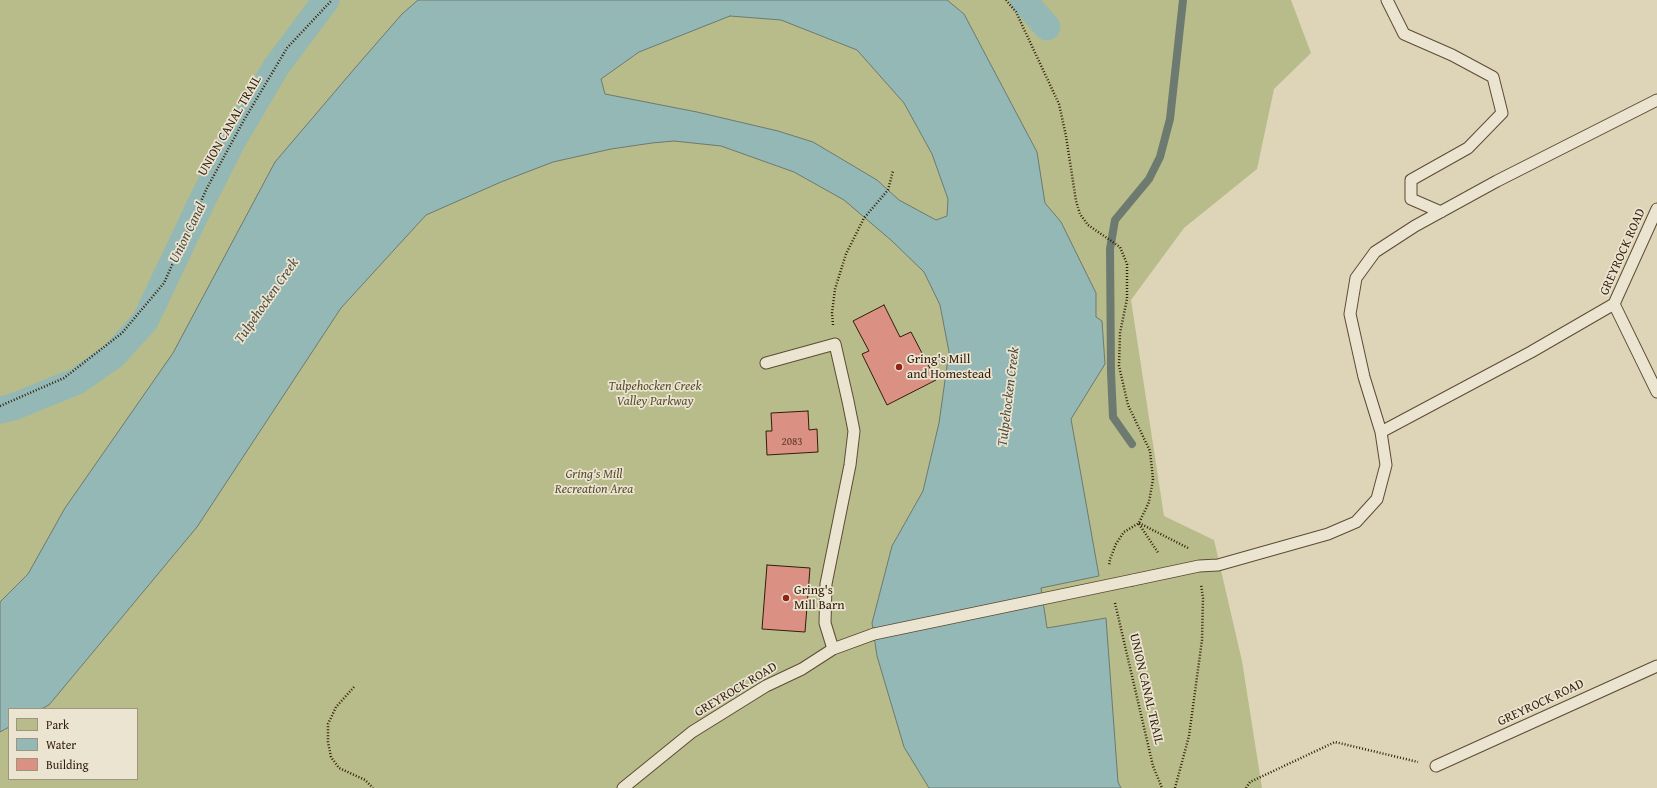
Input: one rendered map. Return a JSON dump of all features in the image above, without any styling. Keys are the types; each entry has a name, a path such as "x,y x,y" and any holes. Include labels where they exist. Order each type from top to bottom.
{"lane":[{"path":"1387,0 1404,34 1452,54 1493,78 1502,113 1468,148 1411,180 1411,199 1441,212"},
{"name":"GREYROCK ROAD","path":"623,788 692,732 766,686 802,669 833,649 874,634 1199,566 1218,565 1328,534 1356,522 1377,498 1386,465 1381,432 1364,377 1350,314 1356,278 1375,252 1415,226 1497,181 1657,100"},
{"name":"GREYROCK ROAD","path":"1657,209 1614,304 1657,392"},
{"path":"1381,432 1531,352 1614,304"},
{"path":"766,363 835,344 854,431 848,472 826,584 825,623 833,649"},
{"name":"GREYROCK ROAD","path":"1436,766 1657,666"}],"path":[{"name":"UNION CANAL TRAIL","path":"0,406 64,378 122,334 164,283 207,188 244,120 287,48 332,0"},
{"path":"1006,0 1016,12 1059,104 1066,136 1076,201 1080,214 1088,225 1120,247 1127,264 1127,299 1120,334 1120,366 1128,405 1150,451 1153,479 1149,502 1139,523 1124,532 1116,544 1110,559 1109,567"},
{"path":"835,344 832,313 835,289 846,254 864,218 888,190 892,171"},
{"path":"1139,523 1164,560"},
{"path":"1139,523 1191,550 1199,566 1203,598 1202,640 1189,736 1175,788"},
{"name":"UNION CANAL TRAIL","path":"1115,601 1153,766 1162,788"},
{"path":"354,687 336,707 328,724 328,742 331,757 339,768 365,780 373,788"},
{"path":"1246,788 1250,782 1335,742 1436,766"}],"green space":[{"name":"Tulpehocken Creek Valley Parkway","path":"0,0 1291,0 1311,53 1274,89 1257,169 1184,228 1131,300 1164,516 1214,540 1242,661 1262,788 0,788"}],"water":[{"name":"Tulpehocken Creek","path":"418,0 947,0 964,14 1037,152 1045,203 1061,222 1096,293 1096,317 1102,321 1105,364 1071,419 1099,576 1041,588 1047,628 1106,618 1118,782 1121,788 929,788 904,747 877,656 872,623 892,546 923,491 939,423 949,352 940,305 924,272 892,241 844,200 794,172 721,146 674,141 611,149 553,162 501,182 426,215 341,308 197,527 49,705 43,708 8,708 8,728 0,732 0,602 28,574 65,508 173,353 275,162 402,14","holes":["730,16 781,20 857,50 904,103 932,154 948,199 947,216 936,220 899,200 877,180 813,142 778,131 697,112 605,94 601,79 639,52"]}],"building":[{"name":"Gring's Mill and Homestead","path":"884,305 900,337 911,332 936,380 887,405 862,354 869,351 853,321"},
{"path":"808,411 809,430 817,429 818,452 767,455 766,431 772,431 771,413"},
{"name":"Gring's Mill Barn","path":"767,565 810,568 805,632 762,629"}],"waterway":[{"name":"Union Canal","path":"0,410 13,407 77,381 113,356 145,321 201,203 233,140 276,67 326,0"},
{"name":"Union Canal","path":"1023,0 1047,27"},
{"path":"1132,444 1113,417 1110,249 1115,220 1149,179 1160,157 1170,119 1183,0"}],"place":[{"name":"Gring's Mill and Homestead","path":"899,367"},
{"name":"Gring's Mill Barn","path":"786,598"}],"park label":[{"name":"Gring's Mill Recreation Area","path":"594,482"}]}
